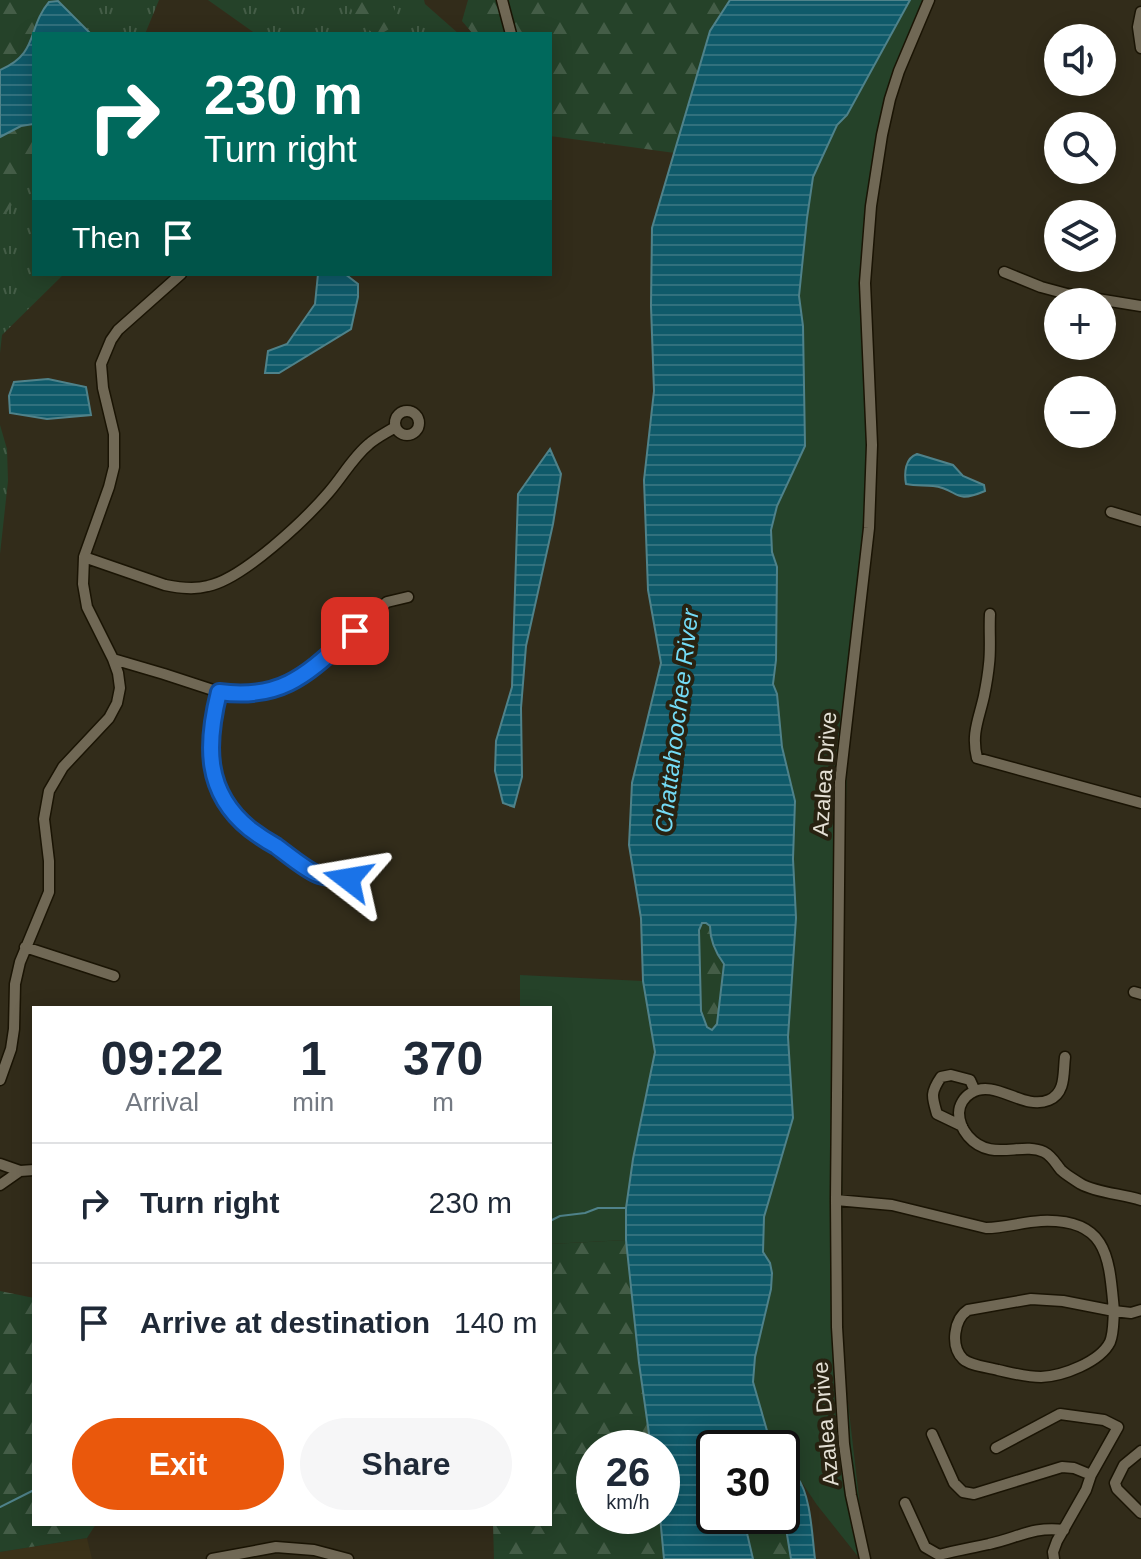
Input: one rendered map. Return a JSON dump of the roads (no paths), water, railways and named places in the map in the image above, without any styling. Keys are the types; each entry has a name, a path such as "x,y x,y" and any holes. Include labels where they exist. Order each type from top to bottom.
{"street":[{"path":"502,0 510,32"},
{"name":"Azalea Drive","path":"865,1559 844,1444 837,1327 840,781 872,486 865,283 871,206 885,117 899,71 929,0"},
{"path":"1141,12 1138,27 1141,48"},
{"path":"1004,272 1067,294 1141,306"},
{"path":"0,1080 11,1049 15,984 20,962 49,892 44,819 49,791 63,767 109,718 120,688 113,659 87,607 84,589 84,557 114,467 114,434 103,388 101,364 118,330 179,276"},
{"path":"84,557 179,588 207,587 222,582 241,571 303,519 361,451 395,427"},
{"path":"1111,512 1141,521"},
{"path":"113,659 219,692 257,694 292,683 387,602 408,597"},
{"path":"990,614 990,660 975,727 977,758 1141,803"},
{"path":"219,692 211,724 211,760 218,786 235,814 249,828 317,874 348,879"},
{"path":"25,947 114,976"},
{"path":"1065,1057 1062,1087 1058,1094 1048,1100 1031,1102 986,1089 975,1091 967,1095 960,1106 962,1126 970,1138 989,1149 1046,1153 1063,1172 1084,1186 1141,1200"},
{"path":"962,1126 937,1114 932,1098 934,1087 941,1077 951,1075 970,1080 975,1091"},
{"path":"0,1164 20,1171 32,1170"},
{"path":"0,1185 20,1171"},
{"path":"836,1200 892,1205 986,1228 1060,1222 1079,1226 1094,1236 1106,1252 1114,1311 1110,1342 1102,1353 1092,1361 1048,1376 1023,1375 972,1363 964,1359 957,1345 957,1320 968,1310 1010,1301 1047,1299 1114,1311 1131,1313 1141,1310"},
{"path":"996,1448 1060,1414 1104,1420 1118,1427 1053,1552 1054,1559"},
{"path":"932,1434 954,1483 963,1492 974,1494 1062,1467 1091,1475"},
{"path":"1141,1451 1124,1465 1115,1483 1117,1489 1141,1513"},
{"path":"905,1503 925,1547 939,1555 991,1544 1033,1530 1064,1530"},
{"path":"212,1559 276,1547 314,1550 348,1559"}],"water":[{"name":"Chattahoochee River","path":"730,0 910,0 847,115 837,125 813,177 799,296 803,326 805,446 777,506 771,530 772,552 777,567 773,684 777,694 782,747 795,801 793,859 796,918 788,1037 793,1118 764,1217 763,1252 770,1263 771,1289 755,1357 753,1382 767,1430 696,1430 696,1534 747,1534 753,1559 664,1559 662,1534 680,1534 680,1430 648,1430 626,1240 626,1208 633,1159 655,1052 643,981 641,918 629,845 632,783 661,663 648,590 644,480 654,391 652,228 710,31","holes":["702,923 710,926 714,946 724,964 717,1024 712,1030 707,1027 701,1011 699,930"]},
{"path":"58,1 89,32 34,32 49,2"},
{"path":"32,36 32,124 21,126 0,137 0,70 12,64 27,48"},
{"path":"318,276 348,276 358,284 351,329 279,373 265,373 268,351 287,344 315,304"},
{"path":"48,379 86,387 91,415 47,419 10,413 9,396 14,382"},
{"path":"550,449 561,474 526,646 521,708 522,777 514,807 503,803 495,771 496,741 512,687 518,494"},
{"path":"917,454 953,465 963,476 984,485 985,491 967,497 933,486 906,484 908,462"},
{"path":"800,1482 810,1516 815,1559 791,1559 787,1534 800,1534"}],"waterway":[{"path":"552,1220 598,1208 626,1208"},
{"path":"0,1507 32,1491"}]}
